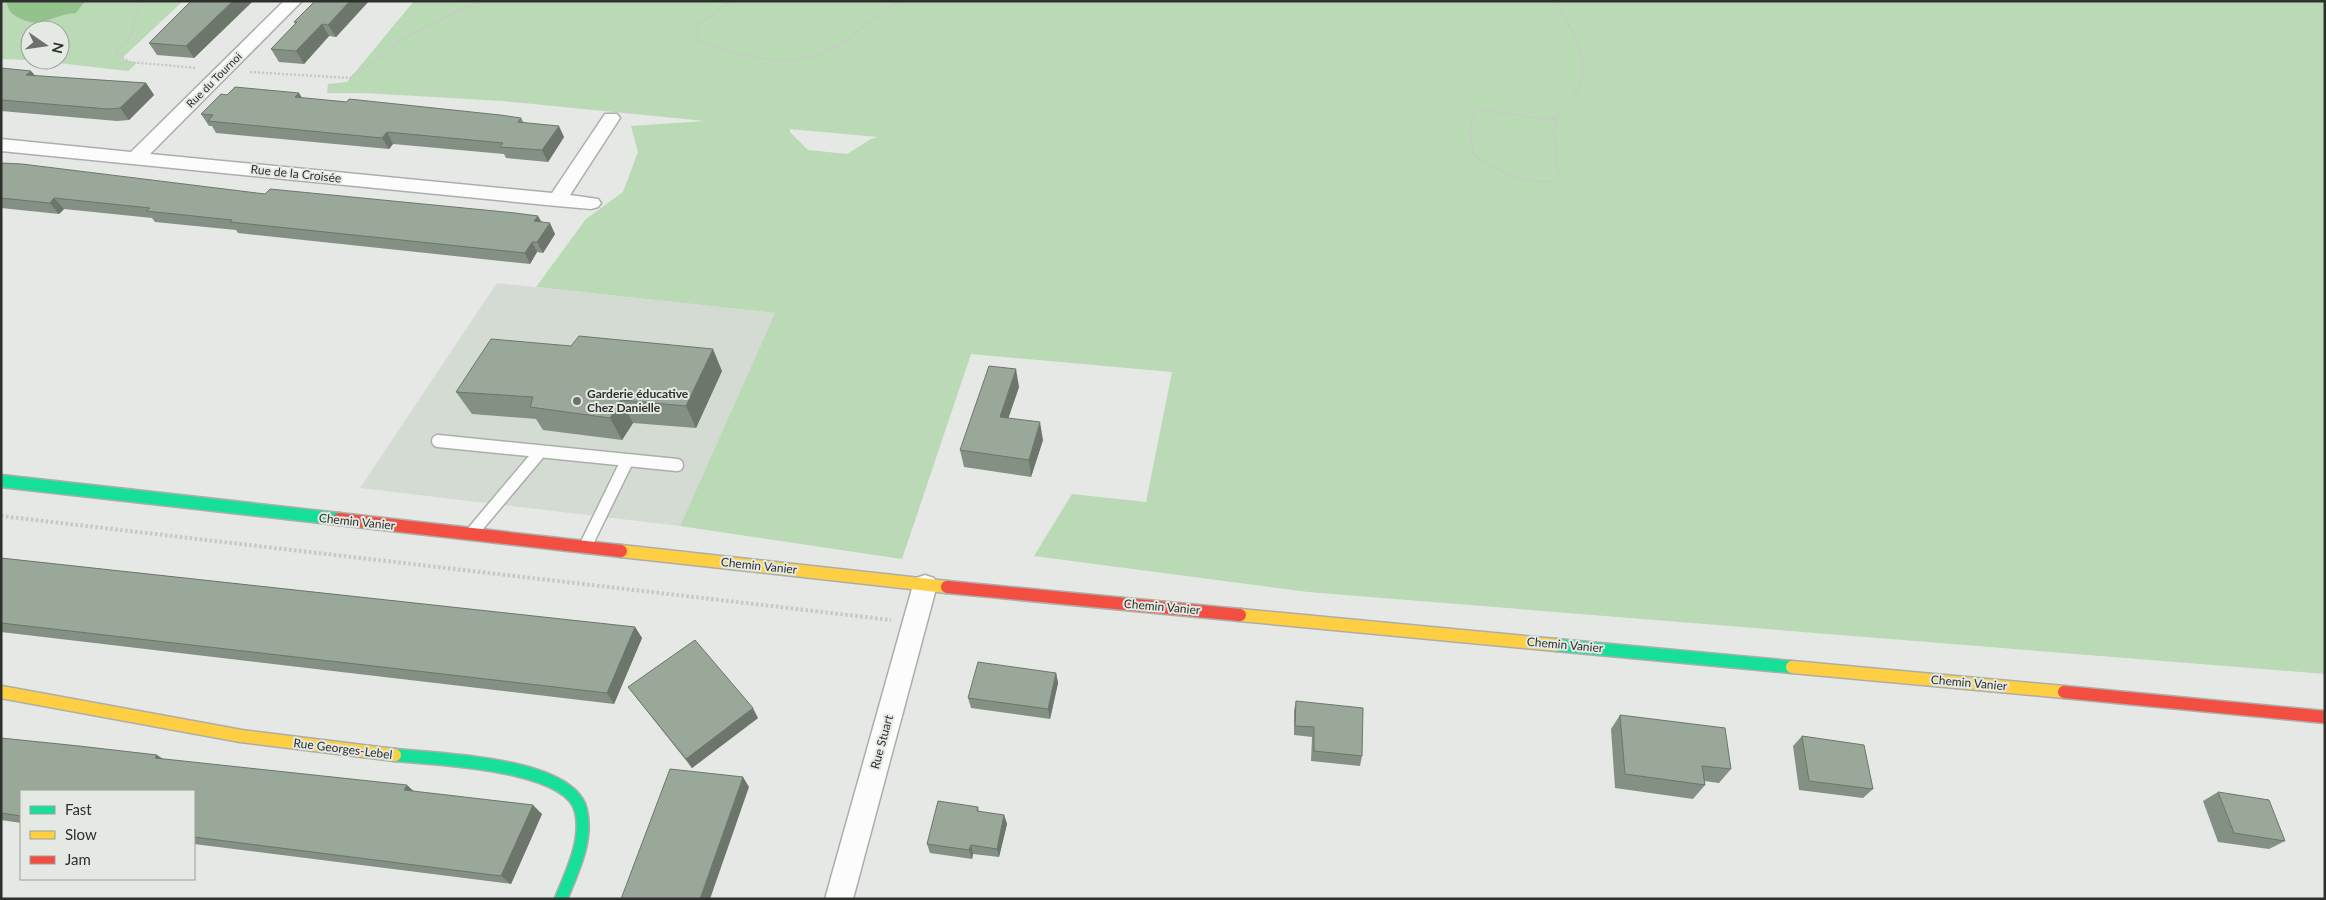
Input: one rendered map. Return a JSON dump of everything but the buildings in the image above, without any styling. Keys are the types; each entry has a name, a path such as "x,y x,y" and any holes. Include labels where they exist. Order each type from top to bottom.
{"main road":[{"name":"Chemin Vanier","path":"1,481 925,585 2325,717"},
{"name":"Rue Georges-Lebel","path":"1,692 241,736 520,771 549,779 571,792 580,805 583,822 581,843 561,899"}],"street":[{"name":"Rue du Tournoi","path":"135,158 294,1"},
{"path":"558,200 611,118"},
{"name":"Rue de la Croisée","path":"1,145 591,203"},
{"name":"Rue Stuart","path":"839,899 925,585"}],"lane":[{"path":"438,440 677,465"},
{"path":"471,534 540,452"},
{"path":"585,547 627,461"}],"path":[{"path":"143,1 135,16 132,34 117,51 117,56 121,59 223,71 350,78 383,55 399,40 479,1"},
{"path":"731,1 698,25 696,35 699,40 736,54 773,62 809,57 838,45 899,1"},
{"path":"1553,1 1564,14 1576,39 1581,62 1581,84 1558,118 1556,120 1558,174 1553,181 1541,183 1505,172 1474,155 1471,126 1472,117 1476,112 1484,110 1544,119 1558,118"},
{"path":"1,516 914,623"}],"shaded area":[{"path":"1,1 183,1 121,59 137,63 128,71 70,64 70,20 20,20 20,60 1,59"},
{"path":"7,1 85,1 76,13 48,20 23,20 14,15 7,5"},
{"path":"414,1 2325,1 2325,674 1308,592 1034,556 1072,494 1146,502 1172,372 971,354 902,559 680,526 775,313 536,287 586,219 623,192 638,152 631,126 705,121 502,101 365,93 327,93 328,84 347,82","holes":["790,129 878,137 871,139 847,154 808,150 790,132"]},
{"name":"Garderie éducative Chez Danielle","path":"497,283 775,313 680,526 360,488"}],"traffic: fast":[{"path":"1,481 339,519"},
{"path":"1556,645 1792,667"},
{"path":"395,755 487,765 513,770 537,775 556,782 570,791 577,799 581,808 583,825 577,858 561,899"}],"traffic: slow":[{"path":"621,551 947,587"},
{"path":"1240,615 1556,645"},
{"path":"1792,667 2064,692"},
{"path":"1,692 241,736 395,755"}],"traffic: jam":[{"path":"339,519 621,551"},
{"path":"947,587 1240,615"},
{"path":"2064,692 2325,717"}],"place":[{"name":"Garderie éducative Chez Danielle","path":"577,401"}]}
